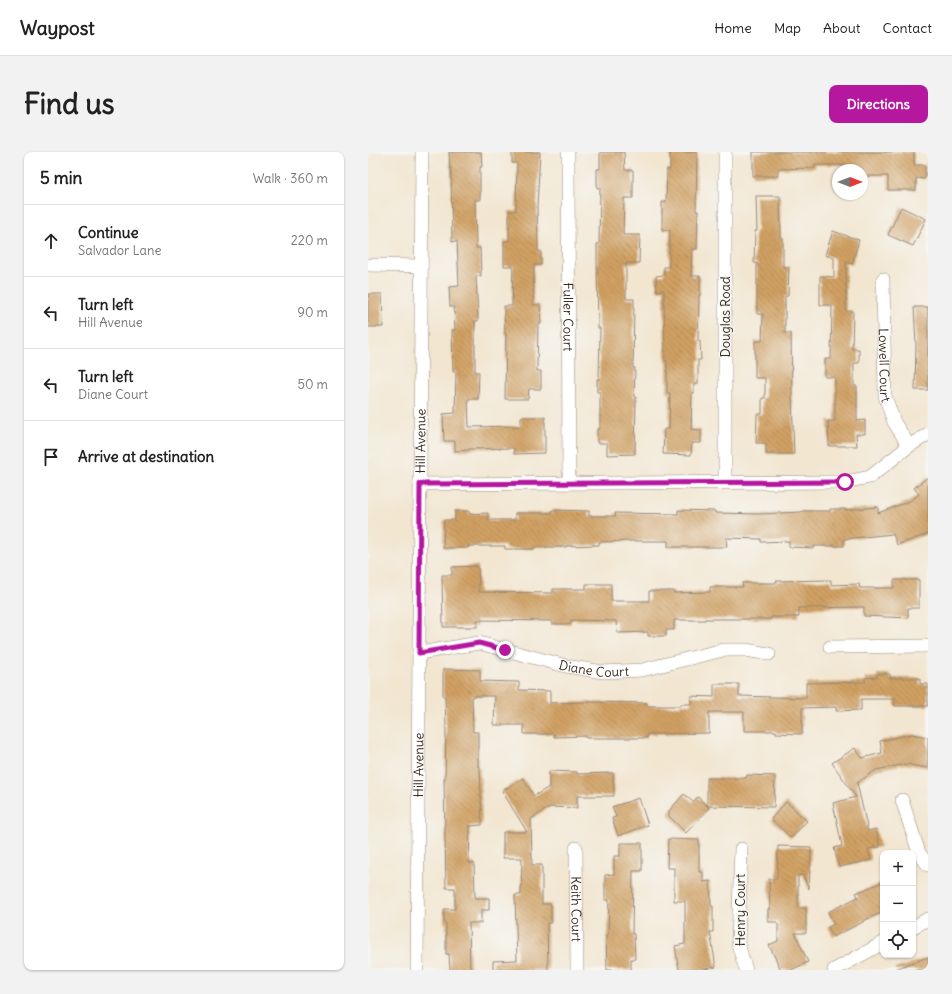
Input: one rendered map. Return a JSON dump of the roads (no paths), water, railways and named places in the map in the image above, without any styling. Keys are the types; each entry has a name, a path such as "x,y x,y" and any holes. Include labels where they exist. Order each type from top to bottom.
{"street":[{"name":"Hill Avenue","path":"417,970 422,152"},
{"name":"Fuller Court","path":"568,152 569,483"},
{"name":"Douglas Road","path":"725,152 726,482"},
{"path":"368,265 421,266"},
{"name":"Lowell Court","path":"883,279 885,396 894,422 909,446"},
{"path":"420,484 845,482 870,477 909,446 928,434"},
{"name":"Diane Court","path":"419,653 479,643 566,666 603,672 642,670 723,650 746,650 769,654"},
{"path":"830,647 928,646"},
{"path":"902,800 920,853 928,865"},
{"name":"Keith Court","path":"576,848 577,970"},
{"name":"Henry Court","path":"741,849 738,944 746,970"},
{"path":"916,925 928,919"},
{"path":"834,970 880,945"}]}
